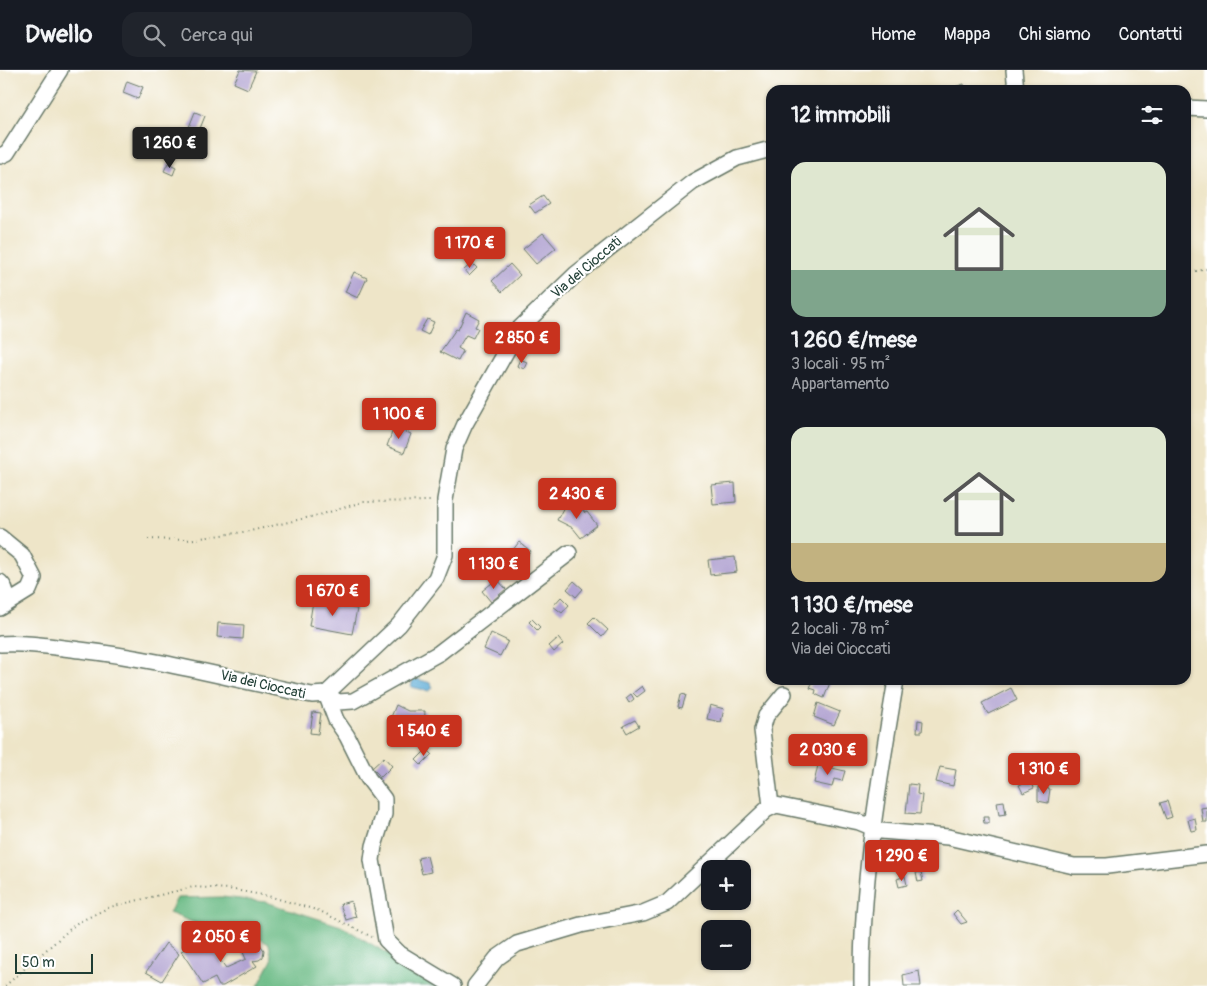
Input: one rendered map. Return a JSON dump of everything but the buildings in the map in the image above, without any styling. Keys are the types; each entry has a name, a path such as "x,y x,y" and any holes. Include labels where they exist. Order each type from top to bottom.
{"street":[{"path":"0,156 7,153 60,70"},
{"path":"1014,70 1016,85"},
{"path":"1191,108 1207,109"},
{"name":"Via dei Cioccati","path":"0,644 37,645 108,653 196,669 312,695 326,694 399,625 436,578 446,549 445,500 452,459 461,431 504,352 526,321 582,269 693,182 737,158 766,150"},
{"path":"0,537 22,555 34,578 29,590 0,608"},
{"path":"326,694 338,702 353,700 439,652 569,553"},
{"path":"0,582 6,592 6,598 0,608"},
{"path":"862,986 862,926 872,828 895,685"},
{"path":"326,694 336,720 347,736 368,778 385,802 384,814 372,856 386,940 396,951 453,986"},
{"path":"771,806 762,730 766,716 784,694"},
{"path":"475,986 497,958 517,944 576,926 642,913 667,903 771,806 789,806 823,816 859,822 882,831 948,837 1049,862 1083,866 1114,866 1207,854"}],"path":[{"path":"1191,273 1207,268"},
{"path":"148,540 187,540 250,531 323,514 362,502 445,500"},
{"path":"5,986 77,923 110,908 193,887 229,889 268,896 320,911 372,937"}],"green space":[{"path":"222,897 266,902 341,926 442,986 258,986 272,960 269,944 256,937 242,939 237,948 226,935 169,913 177,898"}],"water":[{"path":"413,678 431,683 433,688 429,691 411,687"}]}
